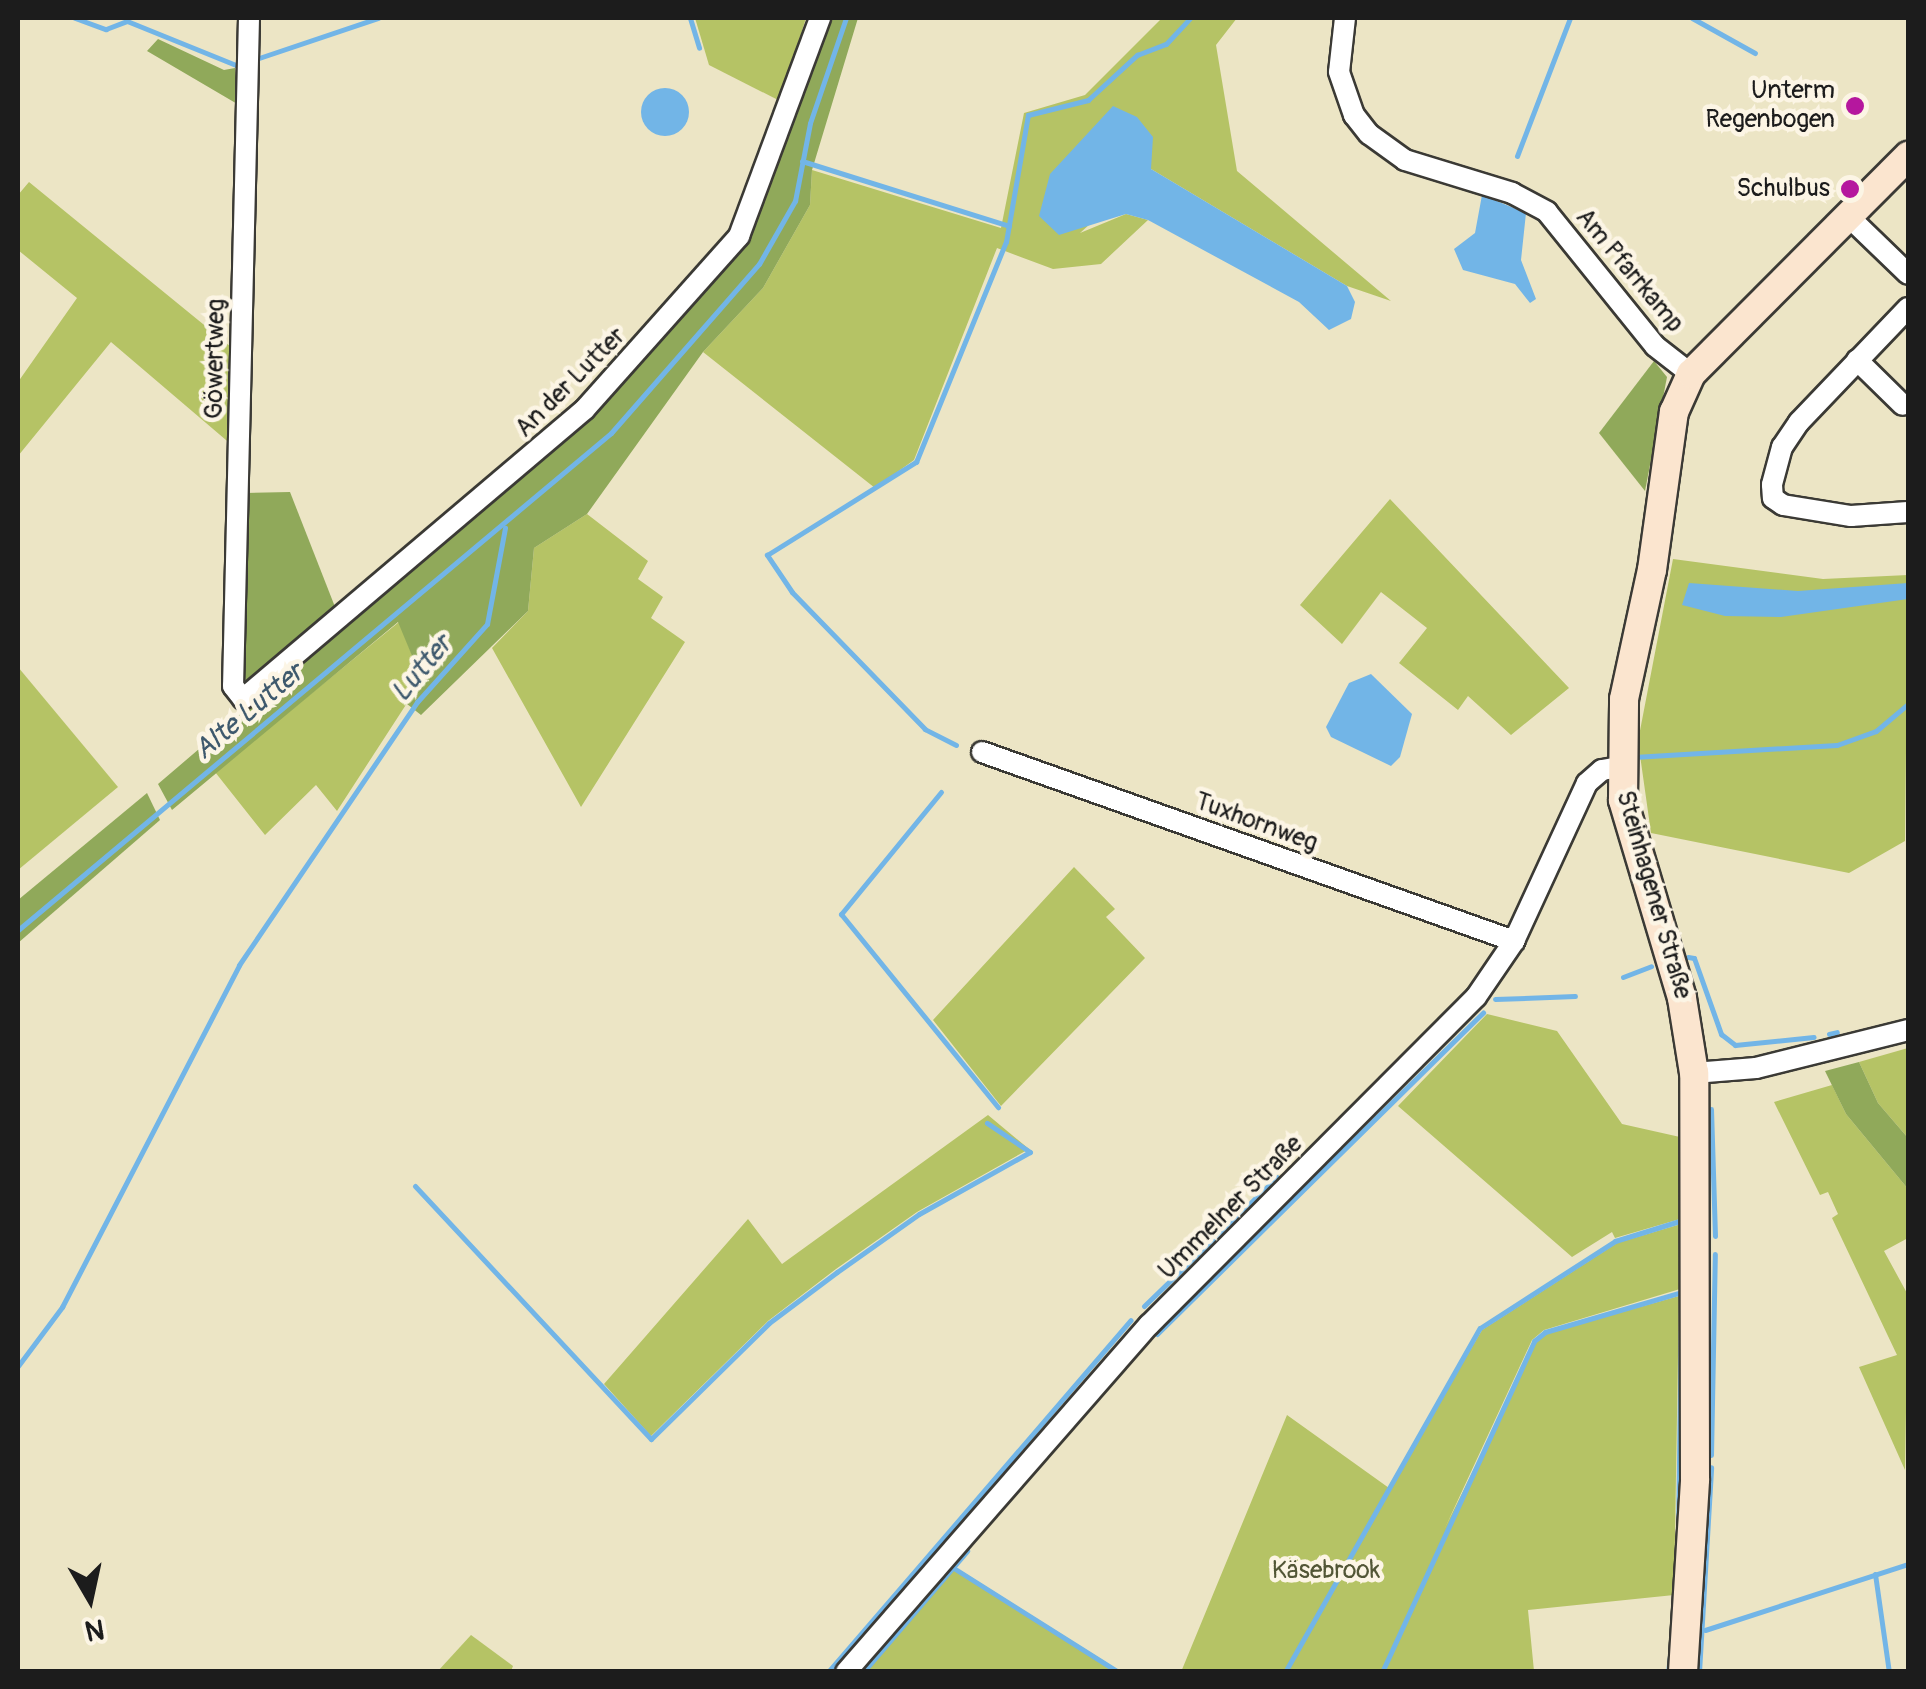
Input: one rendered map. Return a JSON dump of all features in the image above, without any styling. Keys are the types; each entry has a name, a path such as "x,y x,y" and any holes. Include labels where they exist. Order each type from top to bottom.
{"street":[{"name":"Göwertweg","path":"244,700 234,686 249,18"},
{"name":"An der Lutter","path":"244,700 585,409 739,236 820,18"},
{"name":"Am Pfarrkamp","path":"1345,18 1339,72 1354,116 1369,134 1404,160 1512,193 1547,212 1655,346 1691,374"},
{"name":"Steinhagener Straße","path":"1683,1672 1696,1479 1694,1073 1682,998 1623,800 1619,767 1624,699 1652,570 1674,412 1691,374 1908,156"},
{"path":"1848,216 1908,274"},
{"path":"1908,308 1856,360 1782,447 1773,498 1851,516 1908,512"},
{"path":"1856,360 1902,404"},
{"name":"Tuxhornweg","path":"982,752 1514,941"},
{"name":"Ummelner Straße","path":"846,1672 1058,1424 1476,997 1514,941 1588,783 1602,770 1619,767"},
{"path":"1694,1073 1756,1068 1908,1030"}],"green space":[{"path":"695,18 806,18 780,101 709,65"},
{"path":"828,18 858,18 812,170 810,205 763,288 703,352 587,514 534,548 528,611 421,715 407,704 422,680 398,622 172,810 158,784 589,416 749,241"},
{"path":"1162,18 1237,18 1216,45 1237,171 1391,301 1347,286 1151,169 1080,233 1126,214 1148,220 1101,264 1053,269 997,248 914,460 875,488 703,352 763,288 810,205 812,170 1001,228 1024,113 1085,95"},
{"path":"158,39 224,70 235,68 239,105 147,51"},
{"path":"29,182 236,351 233,446 111,342 18,456 18,382 77,298 18,250 18,195"},
{"path":"1654,361 1667,377 1645,491 1599,433"},
{"path":"290,492 337,612 250,685 240,677 245,493"},
{"path":"1390,499 1569,688 1511,735 1468,696 1458,710 1399,663 1427,628 1381,592 1342,644 1300,605"},
{"path":"587,514 648,561 638,579 663,597 651,618 685,642 581,807 492,648 528,611 534,548"},
{"path":"1673,559 1823,579 1908,575 1905,841 1849,873 1651,833 1638,741"},
{"path":"399,622 422,680 337,811 316,785 265,835 215,772"},
{"path":"18,667 118,787 18,870"},
{"path":"147,793 160,820 18,943 18,900"},
{"path":"1074,867 1115,909 1106,917 1145,958 1001,1106 933,1020"},
{"path":"1487,1014 1557,1031 1622,1124 1680,1137 1680,1219 1615,1238 1612,1232 1572,1257 1398,1106"},
{"path":"1908,1048 1908,1138 1878,1103 1859,1062"},
{"path":"1859,1062 1878,1103 1908,1138 1908,1189 1846,1114 1825,1071"},
{"path":"1832,1085 1846,1114 1908,1189 1908,1238 1884,1251 1908,1295 1905,1470 1859,1367 1897,1355 1832,1218 1838,1214 1828,1192 1820,1195 1774,1102"},
{"path":"988,1115 1029,1149 917,1212 836,1269 768,1321 651,1436 604,1384 748,1219 782,1264"},
{"name":"Käsebrook","path":"1681,1224 1680,1289 1544,1330 1532,1340 1445,1528 1535,1344 1547,1333 1679,1296 1674,1595 1528,1610 1534,1671 1384,1671 1389,1659 1381,1671 1181,1672 1287,1415 1389,1488 1482,1330 1617,1243"},
{"path":"955,1567 1120,1671 865,1671"},
{"path":"471,1635 513,1666 511,1671 438,1671"}],"water":[{"path":"665,88 682,95 689,112 682,129 665,136 648,129 641,112 648,95"},
{"path":"1113,106 1137,117 1153,137 1151,169 1347,286 1355,302 1351,319 1329,330 1299,302 1148,220 1126,214 1059,235 1039,216 1050,174"},
{"path":"1482,195 1526,213 1521,260 1536,299 1530,303 1515,284 1463,270 1454,249 1475,233"},
{"path":"1689,583 1798,591 1908,583 1908,599 1781,617 1725,616 1682,605"},
{"path":"1371,674 1412,714 1400,757 1391,766 1331,737 1326,727 1349,683"}],"waterway":[{"path":"75,18 106,29 127,21 236,65"},
{"path":"256,59 378,18"},
{"path":"690,18 699,48"},
{"name":"Lutter","path":"18,930 611,433 759,264 795,201 810,123 846,18"},
{"path":"956,745 925,729 792,592 767,555 916,462 1006,242 1028,115 1088,100 1137,55 1166,44 1190,18"},
{"path":"1517,156 1570,18"},
{"path":"1692,18 1755,53"},
{"path":"802,161 1009,226"},
{"path":"18,1366 62,1307 239,965 417,702 487,624 505,528"},
{"path":"1634,757 1837,745 1876,731 1908,704"},
{"path":"941,792 841,914 998,1107"},
{"path":"1688,957 1694,958 1721,1034 1735,1045 1814,1037"},
{"path":"1623,977 1651,966"},
{"path":"1495,999 1575,996"},
{"path":"1157,1334 1483,1013"},
{"path":"1829,1034 1837,1032"},
{"path":"1711,1109 1715,1236"},
{"path":"415,1186 651,1439 769,1323 919,1214 1030,1152 987,1123"},
{"path":"1144,1306 1277,1177"},
{"path":"1285,1672 1480,1328 1615,1241 1683,1220"},
{"path":"1711,1455 1715,1254"},
{"path":"1382,1672 1534,1341 1545,1332 1682,1292 1682,1287"},
{"path":"828,1672 1131,1320"},
{"path":"1678,1534 1681,1330"},
{"path":"1699,1672 1711,1467"},
{"path":"863,1672 967,1551"},
{"path":"1705,1630 1908,1564"},
{"path":"952,1567 1118,1672"},
{"path":"1875,1574 1889,1672"},
{"path":"1668,1672 1672,1640"}],"place":[{"name":"Unterm Regenbogen","path":"1855,106"},
{"name":"Schulbus","path":"1850,189"}],"water label":[{"name":"Alte Lutter","path":"249,712"}]}
